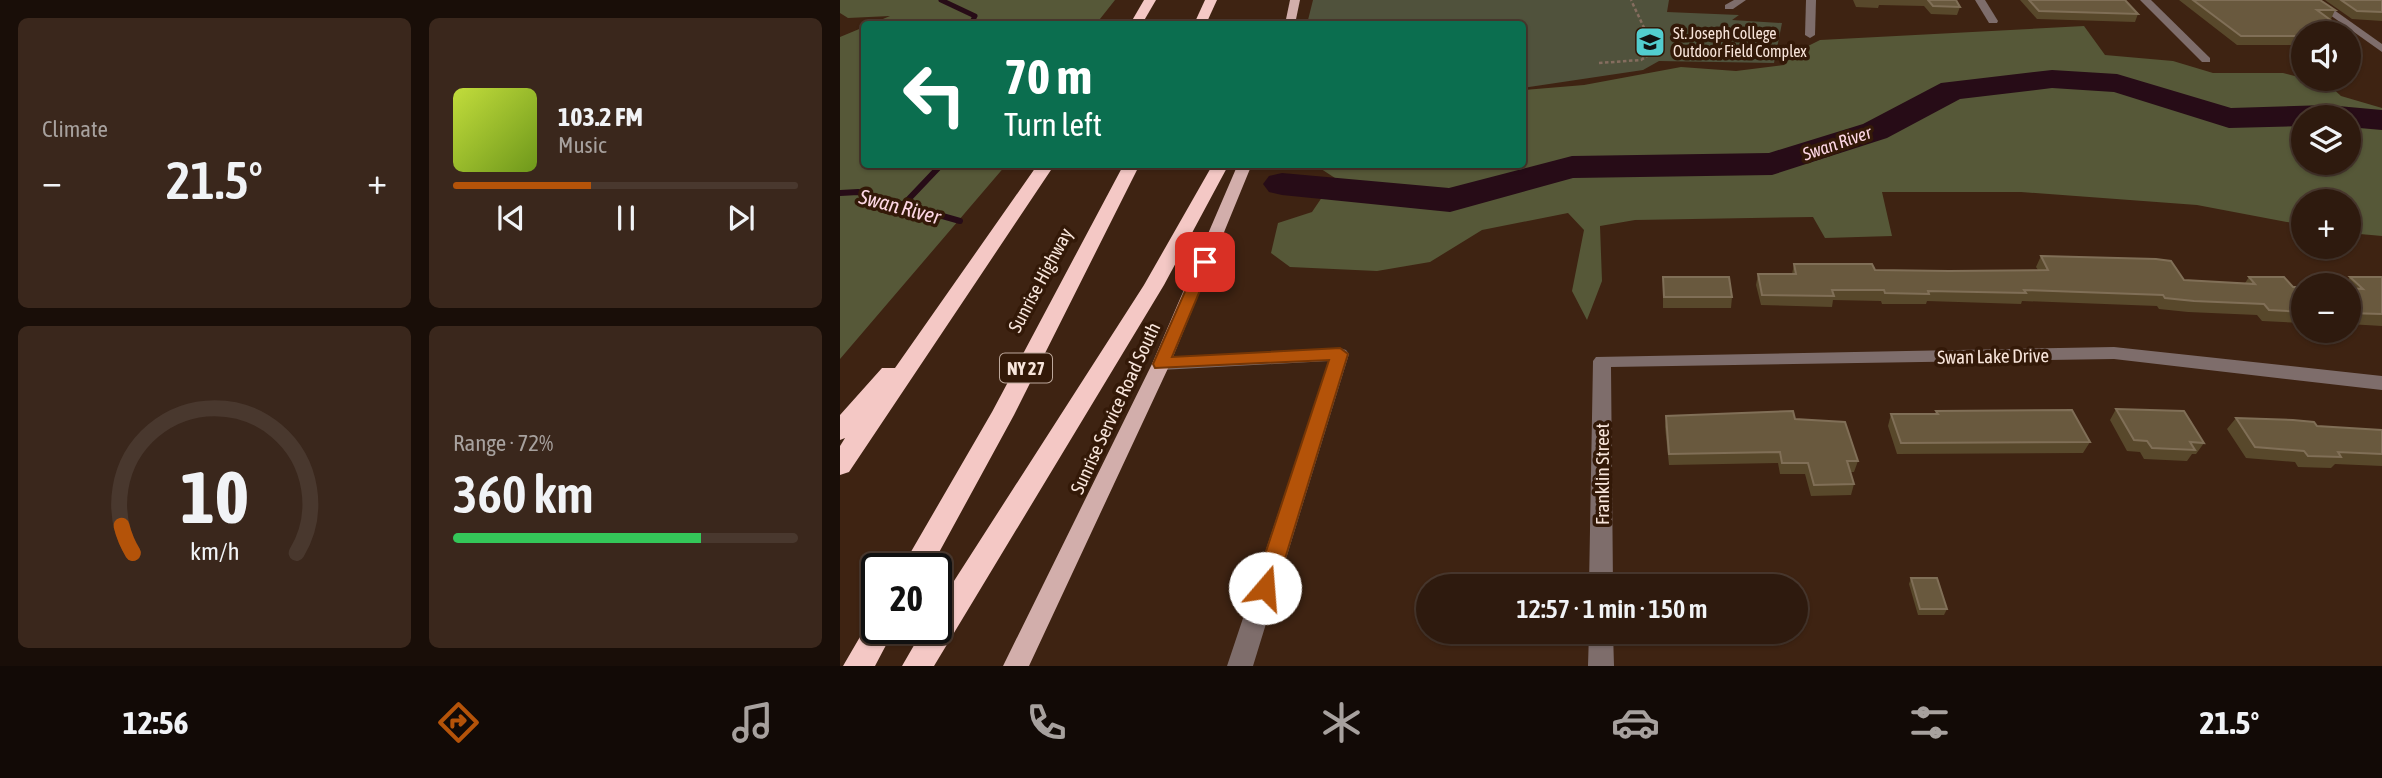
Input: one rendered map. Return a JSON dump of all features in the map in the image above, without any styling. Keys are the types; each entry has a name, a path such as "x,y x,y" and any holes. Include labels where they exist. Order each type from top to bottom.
{"highway":[{"path":"1138,21 1150,0"},
{"path":"1201,21 1211,0"},
{"path":"840,465 1045,168"},
{"name":"Sunrise Highway","path":"924,553 1002,415 1130,168"},
{"path":"918,666 1154,285 1219,168"},
{"path":"840,430 956,299"},
{"path":"858,666 871,644"}],"main road":[{"path":"1291,21 1295,0"},
{"name":"Sunrise Service Road South","path":"1016,666 1161,364 1243,168"}],"street":[{"path":"1730,7 1741,0"},
{"path":"1810,34 1811,0"},
{"path":"1980,0 1993,21"},
{"path":"2145,0 2206,60"},
{"path":"2314,0 2382,49"},
{"name":"Swan Lake Drive","path":"1602,362 2113,353 2382,383"},
{"path":"1161,364 1340,354 1240,666"},
{"name":"Franklin Street","path":"1601,574 1602,362"},
{"path":"1601,644 1601,666"}],"path":[{"path":"1599,63 1641,60 1656,51 1631,0"}],"green space":[{"path":"840,0 1115,0 1098,21 878,21 890,16 848,18 840,13"},
{"name":"St. Joseph College Outdoor Field Complex","path":"1313,0 1669,0 1667,12 1739,15 1732,20 1782,23 1774,63 1659,61 1643,70 1526,88 1526,21 1308,21"},
{"path":"2084,26 2105,55 2173,61 2213,73 2291,75 2291,91 2336,91 2341,96 2382,108 2382,236 2361,234 2361,189 2291,189 2291,223 2197,205 2021,192 1882,192 1892,236 1825,238 1813,217 1635,220 1600,226 1602,281 1587,320 1572,291 1584,230 1568,213 1482,230 1430,262 1377,271 1290,267 1271,253 1278,223 1312,212 1335,178 1320,168 1526,168 1526,90 1584,85 1681,67 1736,71 1784,65 1796,52 1820,40"},
{"path":"861,28 861,168 1003,168 840,359 840,37"}],"building":[{"path":"1928,0 1956,0 1960,7 1933,6"},
{"path":"2029,0 2125,0 2138,14 2039,11"},
{"path":"2193,0 2320,0 2335,10 2317,10 2332,21 2291,21 2291,36 2241,36"},
{"path":"2341,0 2382,0 2382,12 2357,11"},
{"path":"2041,256 2171,261 2184,280 2255,284 2249,277 2284,277 2291,285 2291,311 2269,310 2264,304 2194,301 2165,298 2163,295 2024,290 2026,293 1928,291 1929,294 1885,293 1884,290 1832,290 1834,296 1762,295 1758,274 1796,274 1794,264 1872,264 1875,270 2048,270"},
{"path":"1663,277 1729,277 1732,297 1664,297"},
{"path":"2361,277 2382,277 2382,314 2361,313"},
{"path":"2116,409 2184,411 2204,443 2190,442 2195,450 2152,448 2147,441 2134,440"},
{"path":"2072,410 2090,442 1901,443 1891,414 1938,414 1936,411"},
{"path":"1793,411 1795,419 1845,422 1858,461 1847,461 1854,484 1814,485 1808,463 1782,463 1780,452 1669,454 1666,416"},
{"path":"2236,418 2293,420 2314,422 2317,426 2382,430 2382,454 2338,452 2341,457 2308,456 2304,451 2255,447"},
{"path":"1911,578 1937,578 1947,609 1920,609"}],"waterway":[{"path":"941,0 975,16 972,21"},
{"name":"Swan River","path":"1282,184 1450,200 1572,167 1772,164 1875,131 1952,90 2052,79 2117,83 2229,118 2327,115 2382,120"},
{"path":"903,205 938,168"},
{"name":"Swan River","path":"840,193 858,192 903,205"},
{"name":"Swan River","path":"903,205 960,221"}],"place":[{"name":"St. Joseph College Outdoor Field Complex","path":"1650,42"}],"route":[{"path":"1205,262 1161,364 1340,354 1265,588"}]}
